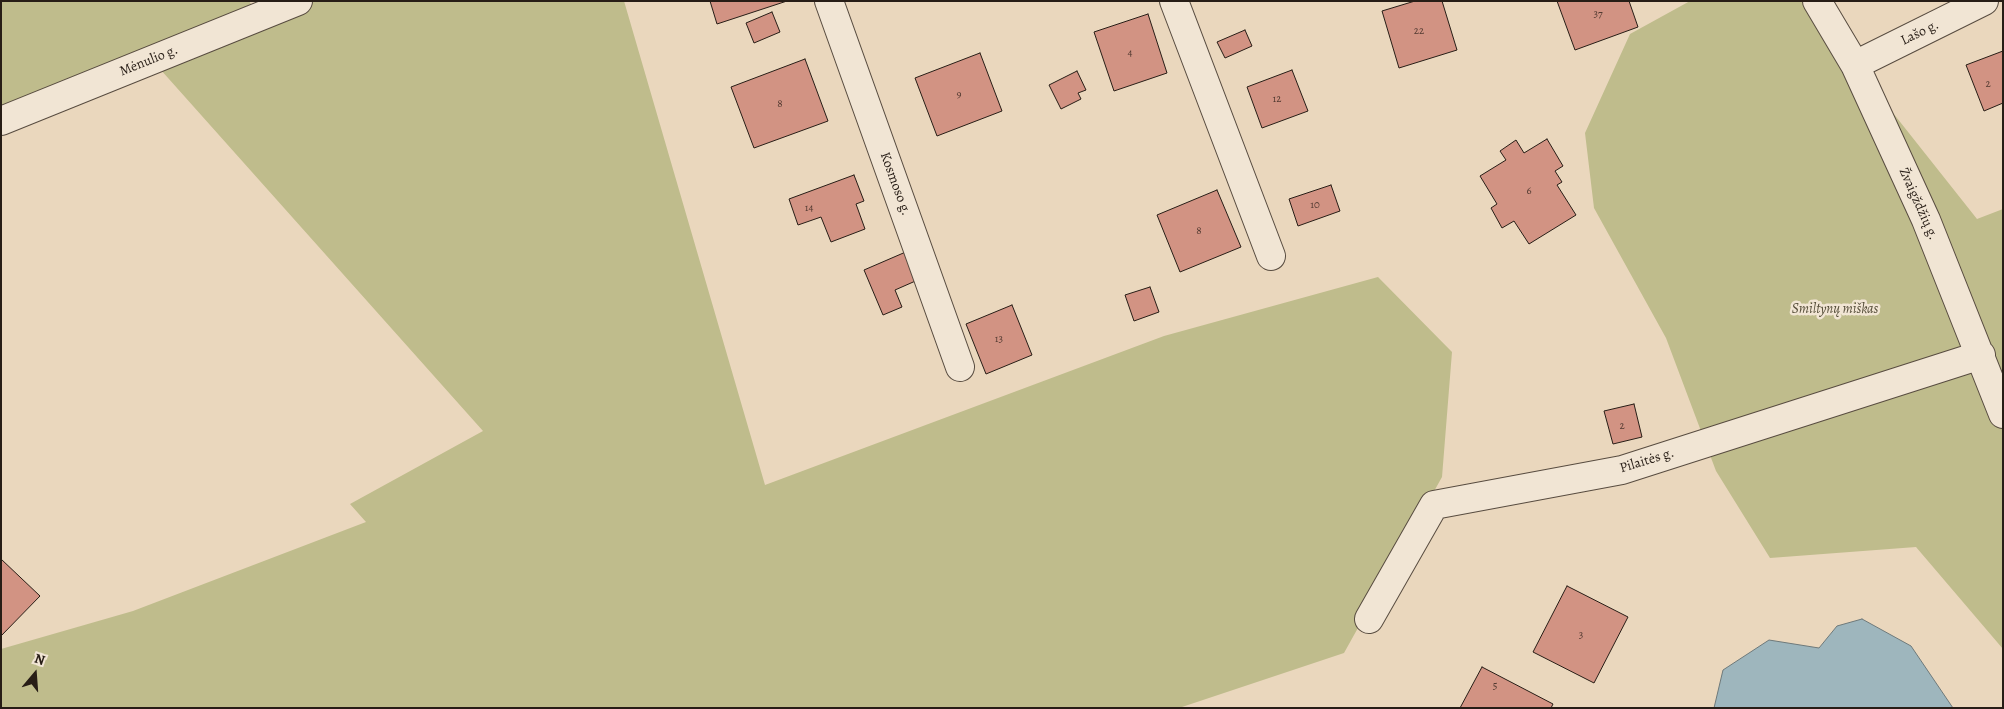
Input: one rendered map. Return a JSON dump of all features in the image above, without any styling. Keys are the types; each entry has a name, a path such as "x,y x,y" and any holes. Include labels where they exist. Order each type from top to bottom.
{"street":[{"name":"Mėnulio g.","path":"1,121 298,1"},
{"name":"Kosmoso g.","path":"829,1 960,367"},
{"path":"1174,1 1271,256"},
{"name":"Žvaigždžių g.","path":"1817,1 1855,65 1926,220 2003,414"},
{"name":"Lašo g.","path":"1855,65 1984,1"},
{"name":"Pilaitės g.","path":"1369,619 1434,505 1622,470 1981,355"}],"green space":[{"path":"1,1 249,1 260,17 298,1 624,1 765,485 1164,336 1378,277 1452,352 1442,477 1344,653 1179,708 1,708 1,649 133,611 366,522 350,504 483,431 152,60 1,121"},
{"name":"Smiltynų miškas","path":"1690,1 1817,1 1855,65 1977,219 2003,209 2003,649 1916,547 1770,558 1716,471 1666,338 1594,208 1585,133 1630,34"}],"water":[{"path":"1862,619 1911,646 1953,708 1714,708 1723,670 1769,640 1819,648 1837,626"}],"building":[{"path":"710,1 787,1 717,24"},
{"path":"1415,1 1442,1 1457,50 1399,68 1382,11"},
{"path":"1557,1 1629,1 1638,27 1575,50"},
{"path":"772,12 780,32 754,43 746,23"},
{"path":"1148,14 1167,73 1114,91 1094,32"},
{"path":"1245,30 1252,46 1225,58 1217,42"},
{"path":"2003,51 2003,103 1984,111 1966,65"},
{"path":"980,53 1002,111 937,136 915,78"},
{"path":"805,59 828,121 754,148 731,87"},
{"path":"1292,70 1308,111 1262,128 1247,87"},
{"path":"1077,71 1086,90 1078,93 1081,99 1061,109 1049,85"},
{"path":"1547,139 1563,166 1555,171 1562,182 1557,185 1576,215 1529,244 1514,221 1502,228 1491,208 1497,204 1480,176 1506,160 1500,151 1516,140 1524,153"},
{"path":"854,175 864,201 856,204 865,229 831,242 821,217 798,225 789,199"},
{"path":"1331,185 1340,211 1298,226 1289,199"},
{"path":"1217,190 1241,247 1180,272 1157,215"},
{"path":"908,251 920,279 895,290 902,307 883,315 864,270"},
{"path":"1150,287 1159,312 1134,321 1125,295"},
{"path":"1012,305 1032,355 986,374 966,324"},
{"path":"1634,404 1642,437 1613,444 1604,411"},
{"path":"1,559 40,596 1,636"},
{"path":"1567,586 1628,617 1594,683 1533,652"},
{"path":"1482,667 1553,704 1551,708 1460,708"}]}
